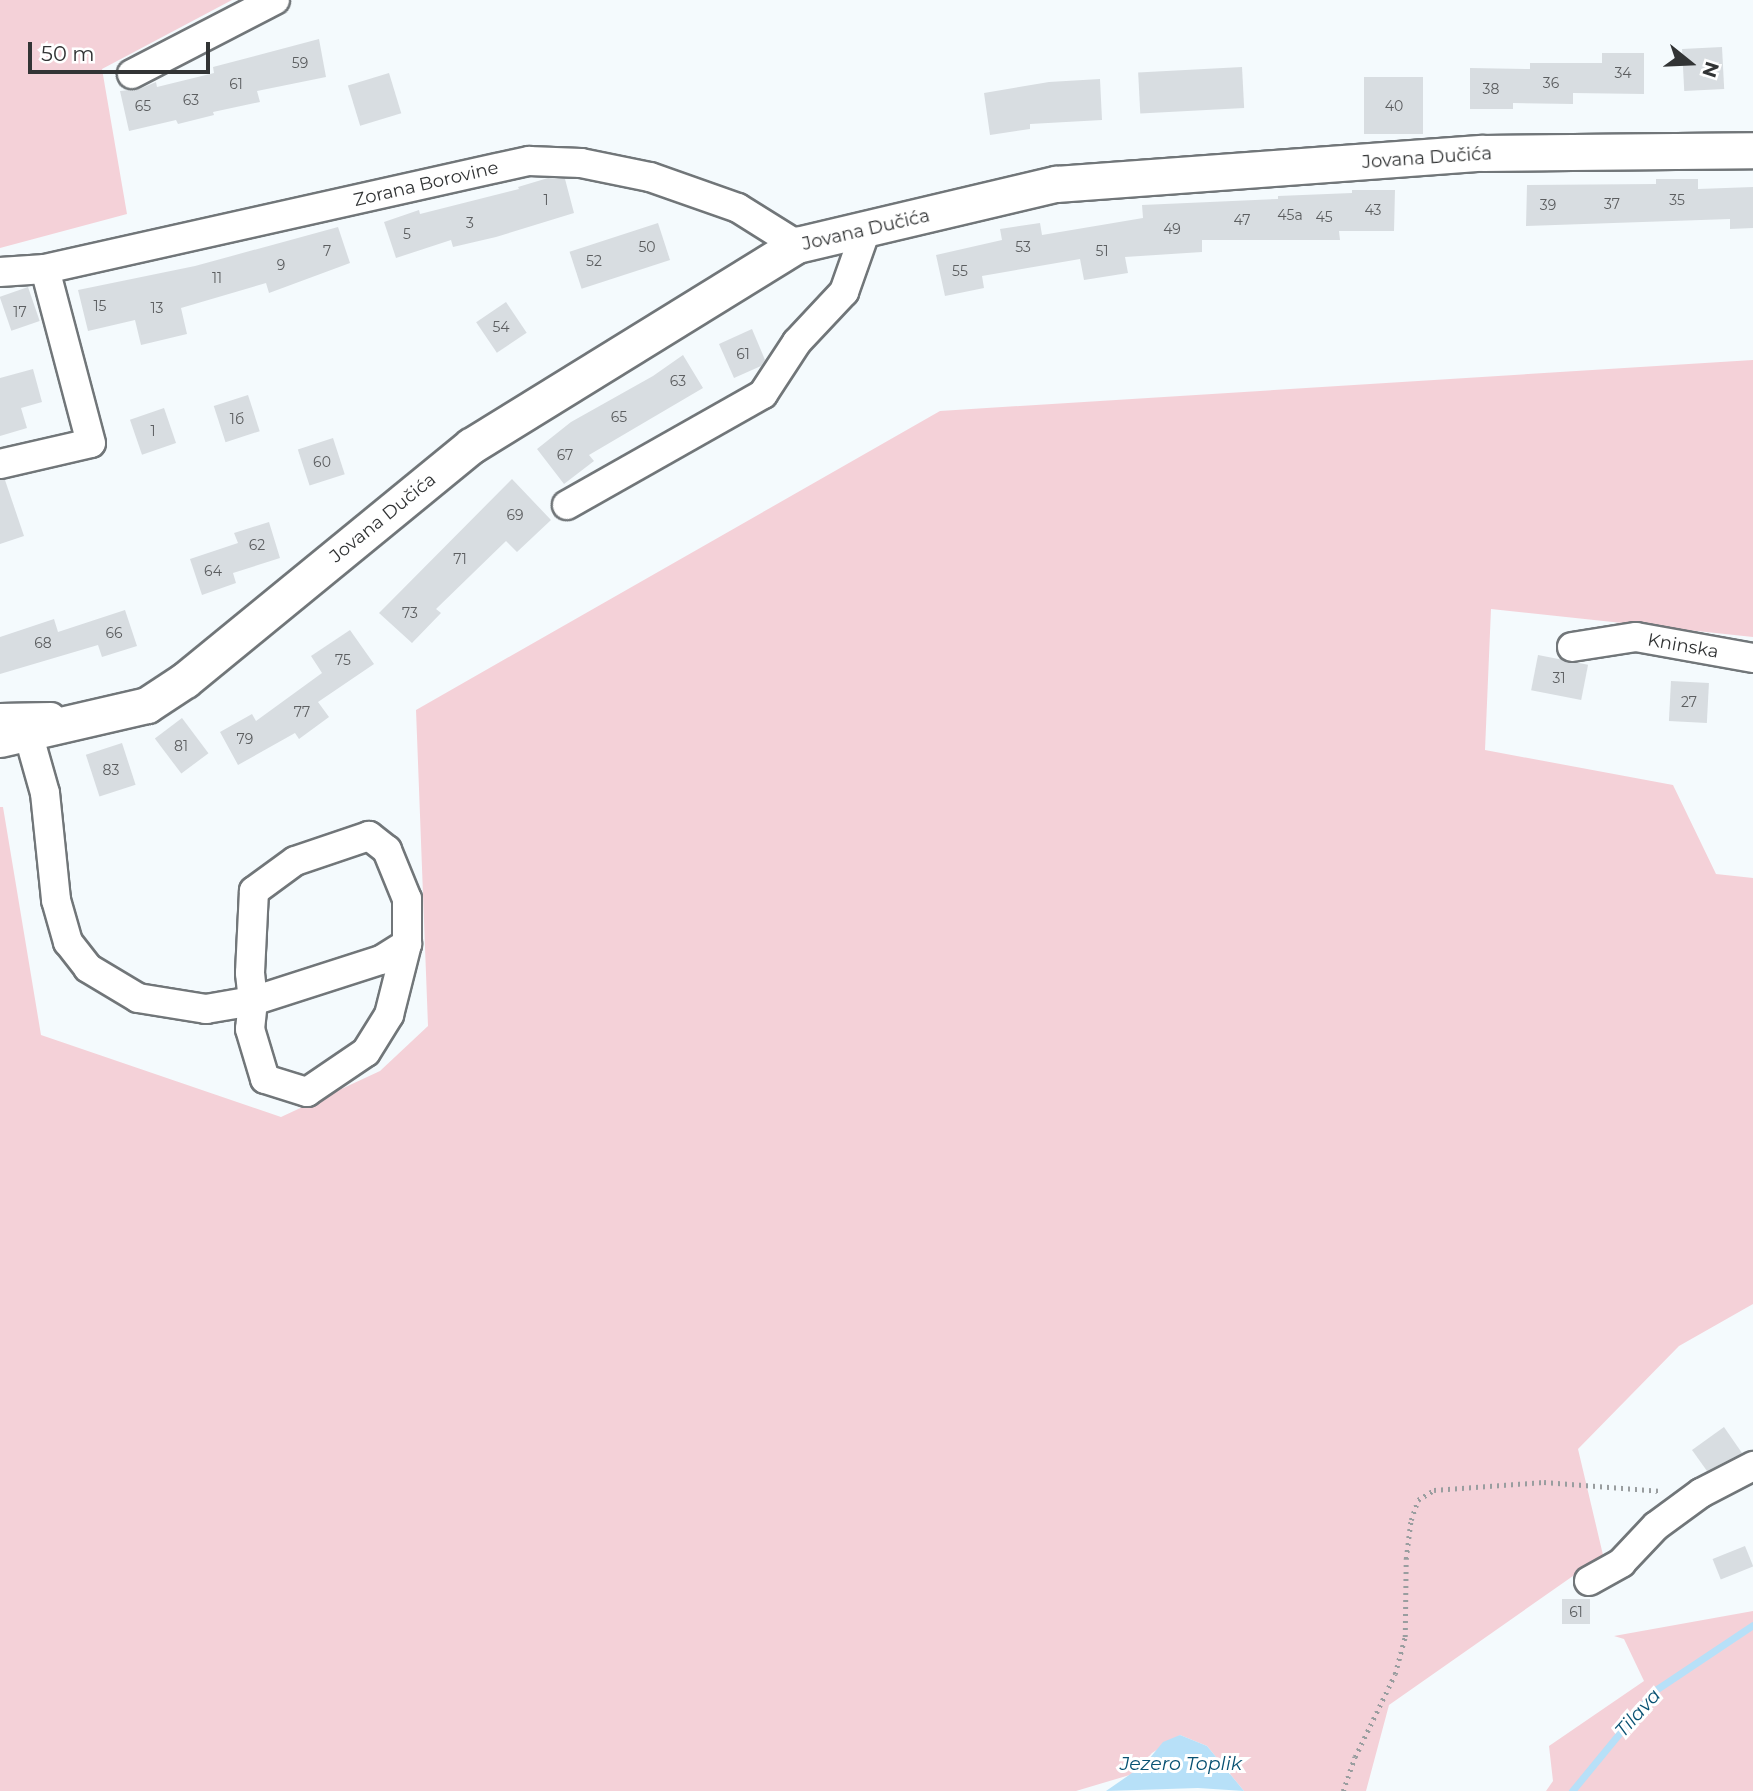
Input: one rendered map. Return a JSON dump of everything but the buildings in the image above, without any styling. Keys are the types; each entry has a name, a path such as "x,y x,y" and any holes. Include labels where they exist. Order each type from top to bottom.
{"main road":[{"name":"Jovana Dučića","path":"9,730 147,705 185,680 471,446 797,245 1056,184 1483,153 1753,150"}],"street":[{"path":"132,74 275,0"},
{"name":"Zorana Borovine","path":"0,272 45,269 530,161 581,163 650,177 738,208 797,245"},
{"path":"567,505 763,394 797,342 844,292 866,230"},
{"path":"0,464 92,443 45,269"},
{"name":"Kninska","path":"1572,647 1636,637 1753,658"},
{"path":"9,730 45,793 56,900 68,942 88,968 113,986 148,1000 206,1009 253,1001 381,960 407,944"},
{"path":"369,836 387,850 407,899 407,944 389,1015 366,1052 307,1092 265,1079 250,1029 253,1001 250,973 254,891 295,862 369,836"},
{"path":"1589,1581 1621,1563 1656,1527 1701,1493 1753,1466"}],"path":[{"path":"1343,1791 1355,1757 1395,1674 1405,1637 1406,1559 1411,1520 1418,1500 1434,1490 1544,1482 1701,1493"}],"shaded area":[{"path":"0,0 232,0 102,69 127,214 0,248"},
{"path":"1753,360 1753,637 1491,609 1485,750 1673,785 1716,874 1753,878 1753,1304 1679,1346 1578,1449 1603,1555 1389,1705 1366,1791 1244,1791 1207,1746 1180,1735 1152,1753 1133,1774 1076,1791 0,1791 0,807 3,807 41,1035 281,1117 380,1071 428,1026 416,710 940,411"},
{"path":"1753,1611 1753,1791 1546,1791 1553,1781 1549,1746 1644,1681 1624,1639 1614,1636"}],"water":[{"name":"Jezero Toplik","path":"1180,1735 1207,1746 1244,1791 1198,1788 1106,1791 1145,1764 1163,1742"}],"waterway":[{"name":"Tilava","path":"1572,1791 1654,1691 1753,1625"}]}
